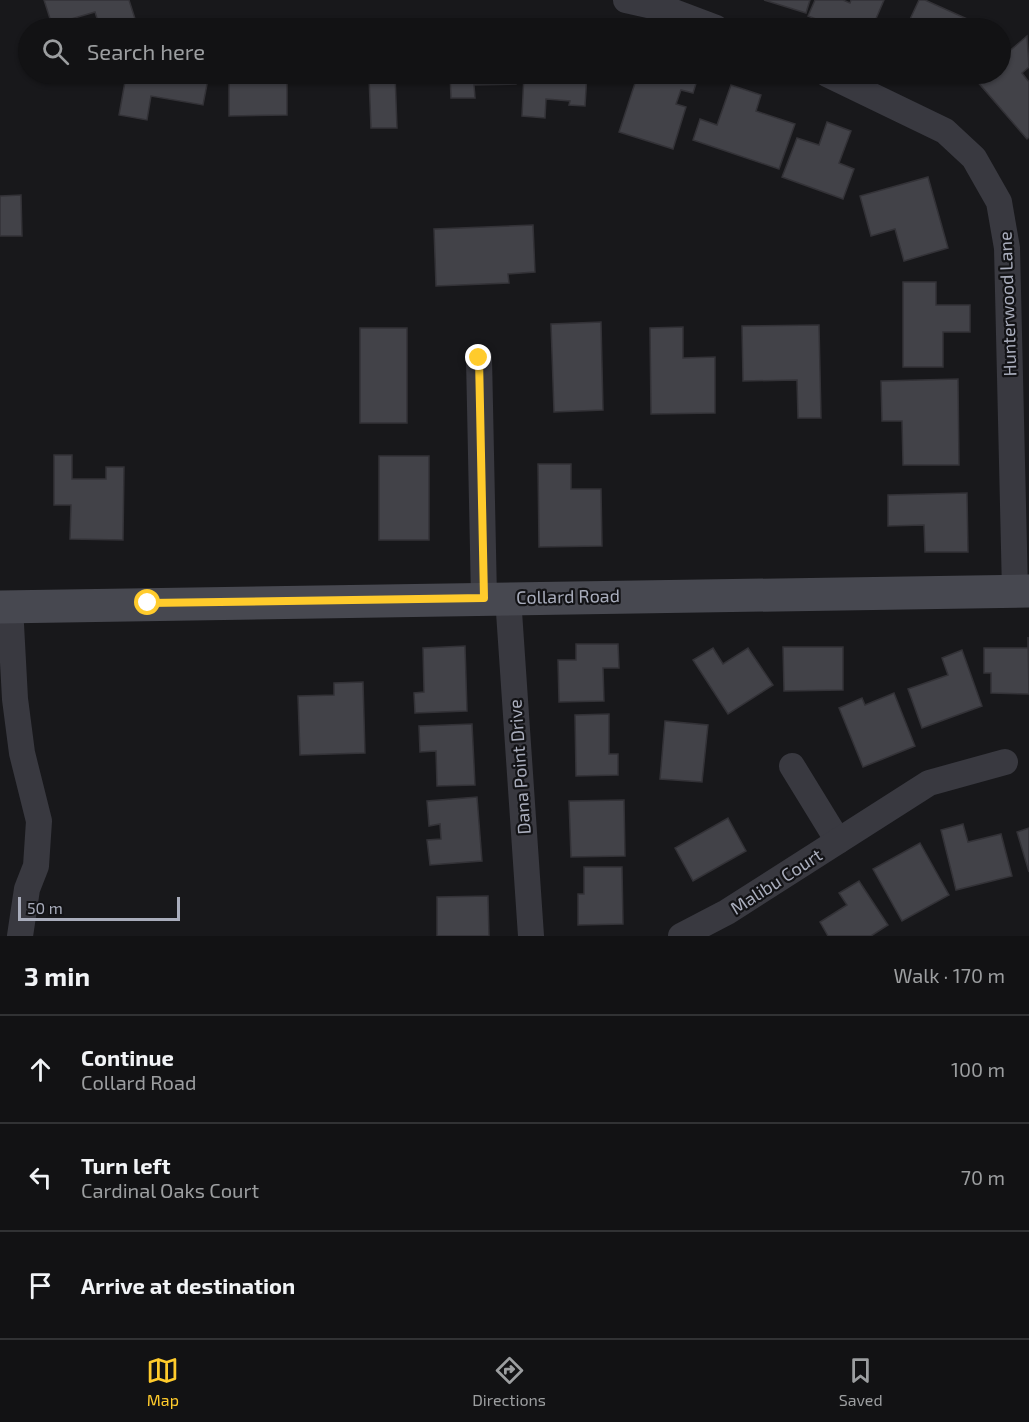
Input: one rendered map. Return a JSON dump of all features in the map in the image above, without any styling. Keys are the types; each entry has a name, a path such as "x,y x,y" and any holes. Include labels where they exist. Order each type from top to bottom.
{"street":[{"path":"626,0 666,9 685,8 700,18"},
{"name":"Hunterwood Lane","path":"848,84 945,131 974,158 999,202 1007,248 1022,591"},
{"name":"Dana Point Drive","path":"479,358 496,598 531,936"},
{"name":"Collard Road","path":"5,606 1022,591"},
{"path":"5,606 22,753 39,821 36,866 27,889 20,936"},
{"name":"Malibu Court","path":"681,936 727,912 929,783 1005,762"},
{"name":"Malibu Court","path":"792,766 838,841"}],"building":[{"path":"44,0 129,0 135,18 97,18 95,12 74,18 50,18"},
{"path":"764,0 810,0 806,13"},
{"path":"815,0 843,0 850,3 851,0 884,0 876,18 813,18 808,16"},
{"path":"919,0 925,0 965,18 911,18"},
{"path":"1027,36 1029,67 1022,73 1029,82 1029,137 1027,139 979,84 1011,84 1011,50"},
{"path":"125,84 207,84 203,105 151,96 147,120 119,115"},
{"path":"229,84 287,84 287,115 229,116"},
{"path":"369,84 395,84 397,128 371,128"},
{"path":"450,84 516,84 474,85 475,98 451,98"},
{"path":"524,84 586,84 585,106 569,105 570,101 546,99 545,118 522,116"},
{"path":"635,84 696,84 693,93 681,90 676,104 686,107 673,149 619,132"},
{"path":"731,85 761,95 756,111 795,124 779,169 693,140 700,119 717,125"},
{"path":"827,122 851,131 839,163 854,169 843,199 782,177 797,138 819,145"},
{"path":"928,177 948,248 904,261 895,229 871,236 860,196"},
{"path":"21,195 22,236 0,236 0,196"},
{"path":"533,225 535,272 508,274 509,283 436,286 434,229"},
{"path":"903,282 936,282 936,305 970,305 970,332 943,332 943,367 903,367"},
{"path":"601,322 603,410 554,412 551,324"},
{"path":"819,325 821,418 798,418 797,380 743,381 742,326"},
{"path":"683,327 683,358 715,357 715,413 651,414 650,328"},
{"path":"360,328 407,328 407,423 360,423"},
{"path":"958,379 959,465 903,465 902,421 882,421 881,381"},
{"path":"54,455 72,455 72,479 106,479 106,467 124,467 123,540 70,539 71,505 54,505"},
{"path":"379,456 429,456 429,540 379,540"},
{"path":"538,464 571,464 571,489 601,489 602,546 539,547"},
{"path":"967,493 968,552 925,552 924,525 888,526 888,495"},
{"path":"1028,637 1029,694 991,693 991,673 984,673 984,648 1028,648"},
{"path":"576,644 618,644 619,668 603,668 604,701 559,702 558,660 576,660"},
{"path":"465,646 467,711 415,713 414,693 424,692 423,648"},
{"path":"783,647 843,647 843,690 784,691"},
{"path":"713,648 723,664 748,648 773,685 728,714 693,660"},
{"path":"962,650 982,706 922,728 908,689 948,675 942,658"},
{"path":"363,682 365,753 300,755 298,696 334,695 334,683"},
{"path":"894,693 915,746 863,767 839,708 862,698 865,705"},
{"path":"609,714 609,754 618,754 618,775 576,776 575,715"},
{"path":"665,721 708,725 702,782 660,779"},
{"path":"472,724 475,785 437,786 436,751 420,752 419,726"},
{"path":"477,797 482,861 430,865 427,840 441,839 440,824 429,826 427,801"},
{"path":"624,800 625,856 571,857 569,801"},
{"path":"728,818 746,851 693,881 675,848"},
{"path":"963,824 968,842 1001,834 1012,876 956,890 941,830"},
{"path":"1029,828 1029,872 1017,832"},
{"path":"920,843 949,895 902,921 873,869"},
{"path":"584,867 622,867 623,924 578,925 578,894 584,894"},
{"path":"859,881 888,925 871,936 828,936 820,922 847,905 839,893"},
{"path":"488,896 489,936 437,936 437,897"}],"route":[{"path":"148,603 484,598 479,358"}]}
